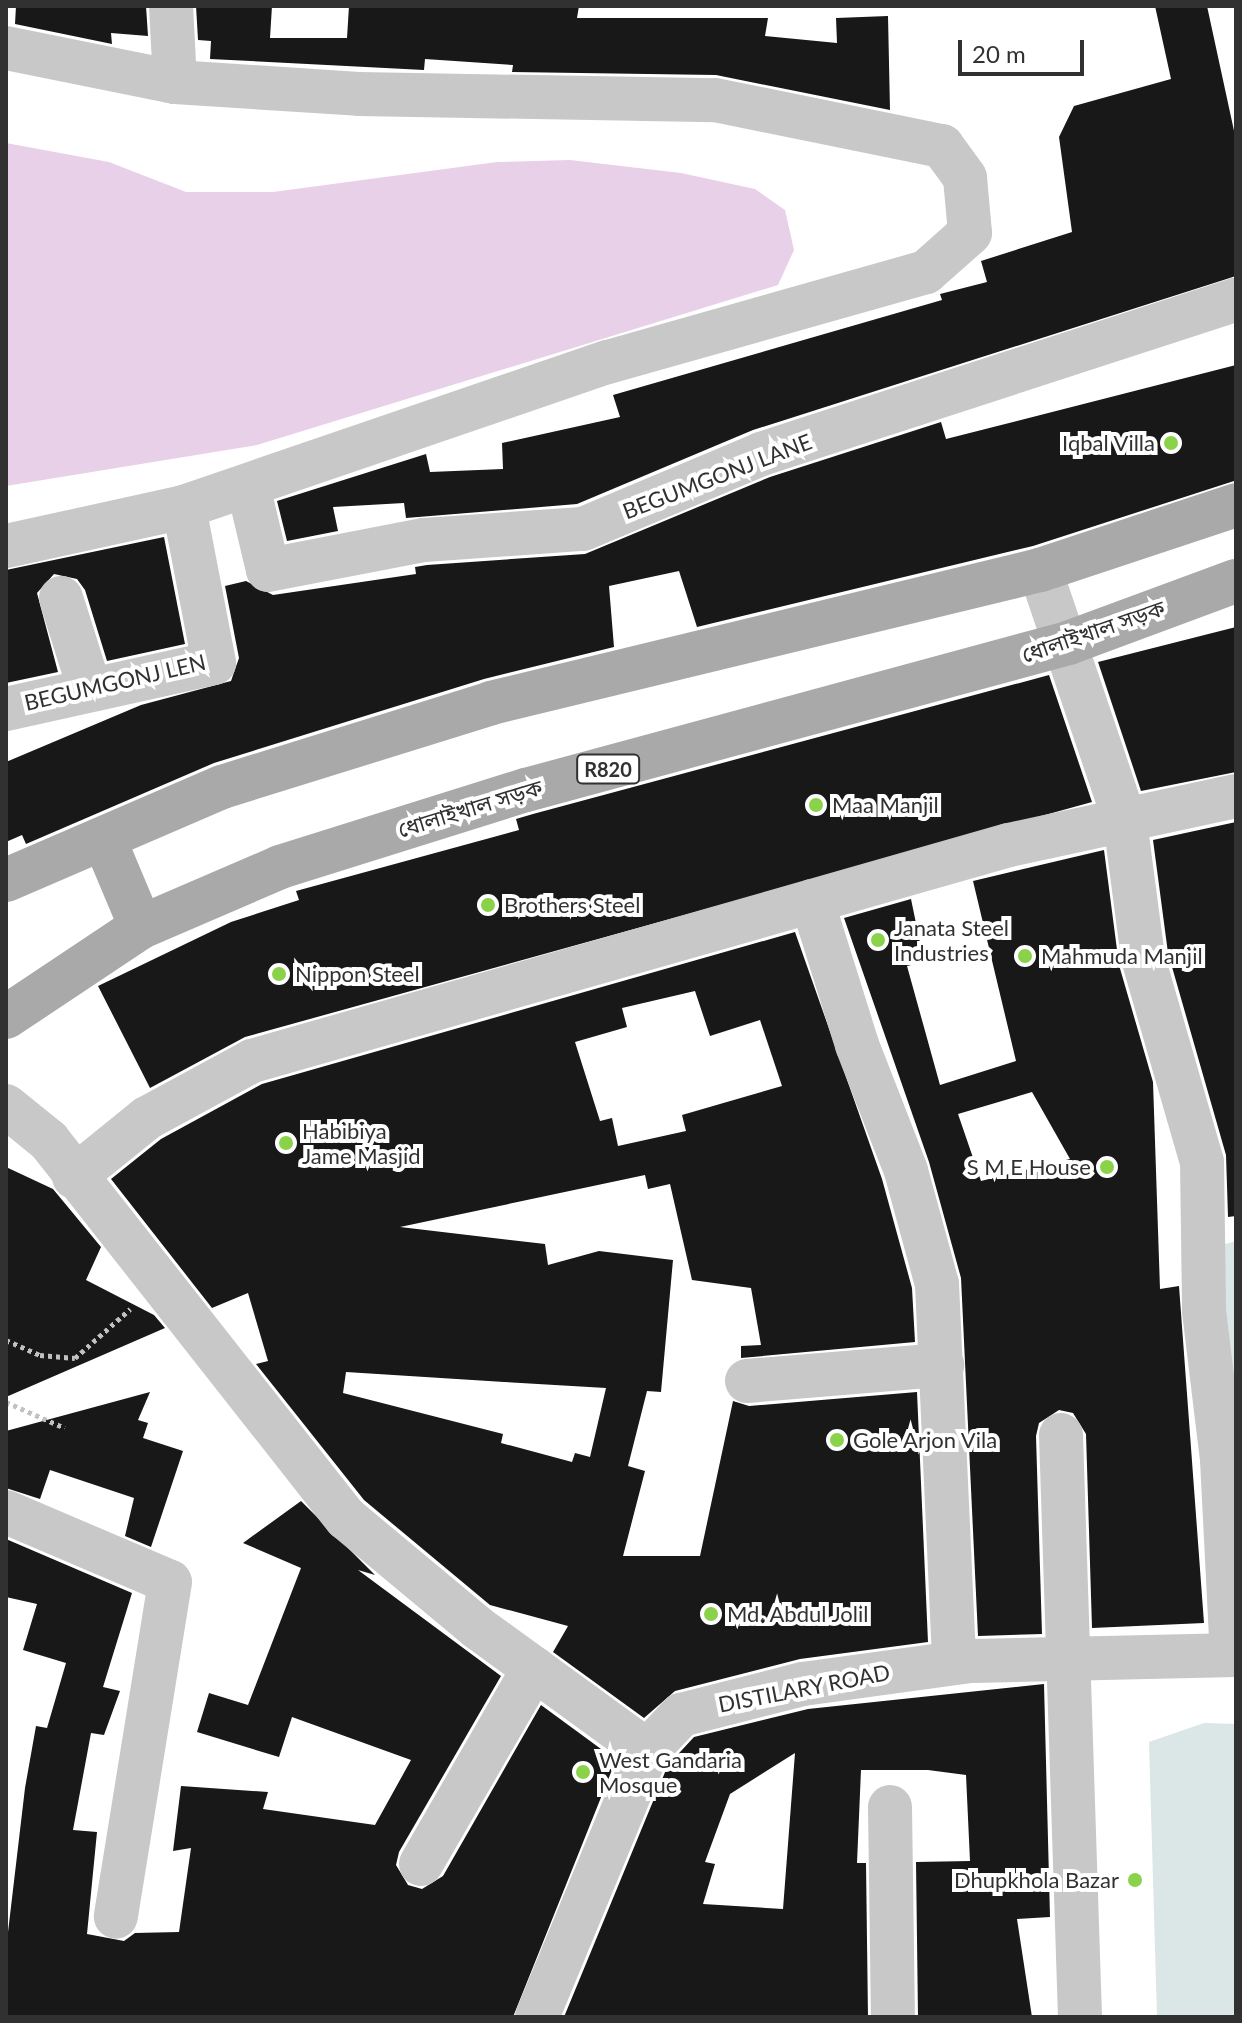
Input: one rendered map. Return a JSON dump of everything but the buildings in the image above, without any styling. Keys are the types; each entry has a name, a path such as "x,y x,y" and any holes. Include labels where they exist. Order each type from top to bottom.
{"main road":[{"path":"6,880 222,787 491,703 1040,570 1236,505"},
{"name":"ধোলাইখাল সড়ক","path":"6,1017 141,927 280,867 512,794 1068,643 1236,581"},
{"path":"104,839 141,927"}],"street":[{"path":"171,6 175,82"},
{"path":"6,48 175,82 359,94 715,100 942,146 965,178 970,233 926,272 607,362 184,507 6,546"},
{"name":"BEGUMGONJ LANE","path":"248,486 268,570 424,540 583,529 761,454 1236,300"},
{"name":"BEGUMGONJ LEN","path":"6,709 89,687 214,663 184,507"},
{"path":"1040,570 1068,643 1125,821 1143,958 1202,1162 1219,1198 1234,1655"},
{"path":"61,598 89,687"},
{"path":"74,1177 147,1118 252,1061 1009,845 1236,796"},
{"path":"812,901 910,1185 937,1284 954,1663"},
{"path":"6,1106 49,1141 157,1285 346,1518 534,1668 647,1751"},
{"path":"747,1381 942,1365"},
{"path":"1061,1435 1074,1660 1080,2017"},
{"path":"6,1512 170,1582 116,1917"},
{"name":"DISTILARY ROAD","path":"537,2017 647,1751 681,1715 715,1704 954,1663 1234,1655"},
{"path":"421,1864 534,1668"},
{"path":"890,1807 893,2017"}],"path":[{"path":"6,1340 40,1355 75,1358 157,1285"},
{"path":"6,1402 65,1428"}],"shaded area":[{"path":"6,143 109,162 186,192 273,192 497,162 570,160 681,173 755,189 785,210 794,250 778,285 257,445 6,486"},
{"path":"1236,1241 1236,1455 1218,1246"},
{"path":"1204,1723 1236,1724 1236,2017 1157,2017 1149,1742"}],"place":[{"name":"Iqbal Villa","path":"1171,443"},
{"name":"Maa Manjil","path":"816,805"},
{"name":"Brothers Steel","path":"488,905"},
{"name":"Janata Steel Industries","path":"878,940"},
{"name":"Mahmuda Manjil","path":"1025,956"},
{"name":"Nippon Steel","path":"279,974"},
{"name":"Habibiya Jame Masjid","path":"286,1143"},
{"name":"S M E House","path":"1107,1167"},
{"name":"Gole Arjon Vila","path":"837,1440"},
{"name":"Md. Abdul Jolil","path":"711,1614"},
{"name":"West Gandaria Mosque","path":"583,1772"},
{"name":"Dhupkhola Bazar","path":"1135,1880"}]}
